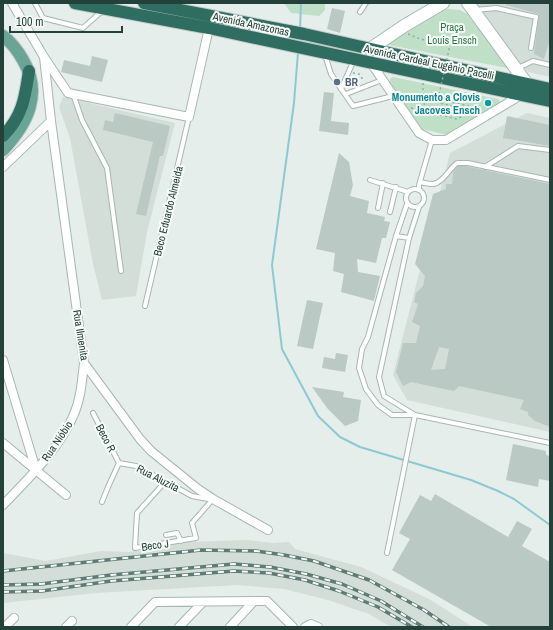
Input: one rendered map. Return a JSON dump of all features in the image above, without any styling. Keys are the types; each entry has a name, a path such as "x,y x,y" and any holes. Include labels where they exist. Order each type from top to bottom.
{"highway":[{"name":"Avenida Amazonas","path":"75,3 209,28 302,48"},
{"name":"Avenida Amazonas","path":"144,3 304,34"},
{"name":"Avenida Cardeal Eugênio Pacelli","path":"304,34 550,89"},
{"name":"Avenida Cardeal Eugênio Pacelli","path":"302,48 550,101"},
{"path":"3,136 9,130 20,113 25,97 29,71"}],"main road":[{"path":"3,36 18,52 29,71 32,92 29,110 21,128 3,150"}],"street":[{"path":"370,49 404,26 443,3"},
{"path":"14,5 44,57 68,93 189,117 209,28"},
{"path":"471,7 526,84"},
{"name":"Rua Ilmenita","path":"44,57 50,121 84,363 151,451 198,489 268,530"},
{"path":"371,63 419,133 432,140 446,140 521,95"},
{"path":"3,167 50,121"},
{"path":"3,360 36,470"},
{"name":"Rua Nióbio","path":"3,505 36,470 68,429 80,397 84,363"},
{"path":"3,443 66,495"},
{"path":"230,627 254,601"},
{"path":"131,627 155,602 267,601 293,627"},
{"path":"179,627 203,602"},
{"path":"5,627 14,618"},
{"path":"66,627 72,621"}],"lane":[{"path":"35,3 43,18 83,28 105,8"},
{"path":"360,12 366,3"},
{"path":"471,7 496,8 536,17 531,48"},
{"path":"325,54 331,74 353,106 391,94"},
{"path":"341,89 354,60"},
{"path":"516,69 533,61 550,65"},
{"path":"346,94 382,80"},
{"path":"72,94 82,120 108,168 121,271"},
{"name":"Beco Eduardo Almeida","path":"145,306 182,153 189,117"},
{"path":"415,415 384,396 379,377 409,238 419,207 424,201 423,193 420,190 420,182 432,140"},
{"path":"485,167 518,146 550,150"},
{"path":"420,182 433,184 440,182 450,168 457,163 550,180"},
{"path":"370,180 408,192 416,189 420,190"},
{"path":"378,208 383,183"},
{"path":"390,212 396,187"},
{"path":"408,192 406,196 407,204 396,236 368,337 362,349 359,368 366,389 378,405 392,415 415,415 550,443"},
{"path":"407,204 414,207 419,207"},
{"path":"396,236 409,238"},
{"name":"Beco R","path":"92,413 120,463"},
{"path":"387,553 415,415"},
{"path":"102,502 120,463"},
{"name":"Rua Aluzita","path":"120,463 136,466 192,496 213,499"},
{"name":"Beco J","path":"165,482 137,513 135,548 181,541"},
{"path":"166,535 177,533 181,541 196,538 192,523 213,499"}],"path":[{"path":"420,38 450,45 438,99 473,107"},
{"path":"349,72 359,74 366,86"},
{"path":"423,75 423,99 426,111"},
{"path":"399,105 456,119 472,111 478,86"},
{"path":"391,94 423,99 488,114"}],"shaded area":[{"path":"477,3 550,3 550,77 528,72 523,67"},
{"path":"63,97 175,123 147,232 136,296 102,300 93,264 70,138 59,107"},
{"path":"527,113 550,118 550,432 407,400 393,375 450,153"},
{"path":"248,540 273,543 289,542 295,549 361,567 429,599 473,627 391,627 369,614 328,600 284,589 237,585 96,593 3,603 3,553 46,561 101,551 128,552 160,548 185,542"}],"green space":[{"path":"284,3 325,3 325,10 319,16 291,13"},
{"name":"Praça Louis Ensch","path":"448,9 460,10 467,14 508,66 507,68 389,45 389,42"},
{"path":"393,77 498,99 500,103 447,135 422,129 390,83 390,79"}],"building":[{"path":"506,3 550,3 550,39 544,59 534,54 539,14 506,5"},
{"path":"332,8 345,11 340,33 327,29"},
{"path":"92,56 108,60 102,82 61,72 64,60 90,66"},
{"path":"324,92 334,93 331,121 349,123 348,135 319,131"},
{"path":"115,113 170,126 163,156 160,156 146,216 136,214 153,142 103,130 105,120 113,122"},
{"path":"507,116 550,125 550,146 503,138"},
{"path":"339,153 349,162 353,185 350,196 369,201 367,213 385,217 384,221 390,222 386,238 382,238 376,263 357,259 358,272 380,276 374,301 341,292 344,274 333,271 335,253 316,249"},
{"path":"458,166 465,166 550,184 550,427 535,421 528,415 528,412 520,409 524,400 459,386 454,391 411,382 403,386 396,372 403,343 416,343 420,326 412,322 418,304 414,302 416,293 423,286 425,276 415,264 433,194 446,189 446,184 452,184 453,172","holes":["439,347 449,349 445,369 431,370"]},
{"path":"307,300 323,303 313,349 297,346"},
{"path":"336,353 348,355 345,372 322,368 324,357 335,359"},
{"path":"312,387 344,392 343,397 361,400 358,421 345,426 327,408"},
{"path":"513,444 546,451 546,455 550,456 550,481 539,479 538,487 506,480"},
{"path":"435,494 508,537 517,521 532,529 522,546 550,562 550,627 491,627 392,570 410,539 399,533 420,495 431,501"}],"waterway":[{"path":"300,30 301,3"},
{"path":"298,52 294,103 272,265 282,349 318,416 340,437 360,447 471,480 498,491 514,499 550,525"}],"railway":[{"path":"3,571 201,550 256,551 314,561 369,580 424,610 449,627"},
{"path":"3,585 41,584 111,575 234,564 270,567 306,574 342,584 381,601 423,627"},
{"path":"3,592 42,591 111,581 234,571 269,573 305,580 339,591 378,607 412,627"}],"place":[{"name":"BR","path":"337,82"},
{"name":"Monumento a Clovis Jacoves Ensch","path":"488,103"}]}
